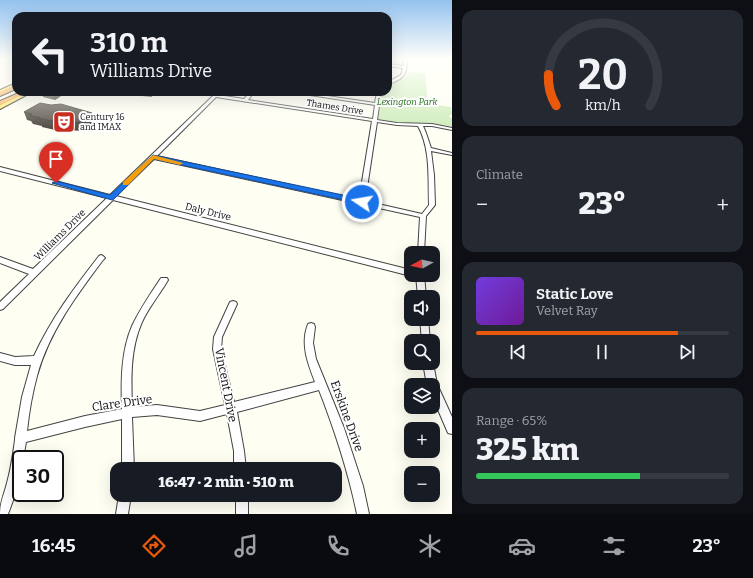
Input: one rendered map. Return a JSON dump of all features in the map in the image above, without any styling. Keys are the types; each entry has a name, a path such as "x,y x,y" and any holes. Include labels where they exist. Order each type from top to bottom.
{"highway":[{"path":"0,94 12,89"},
{"path":"0,102 12,96"},
{"path":"0,102 15,96"}],"main road":[{"path":"0,107 22,96"}],"street":[{"name":"Williams Drive","path":"0,307 215,96"},
{"name":"Thames Drive","path":"225,96 245,101 375,121 452,129"},
{"path":"245,101 249,96"},
{"path":"320,96 377,104"},
{"path":"362,202 378,96"},
{"path":"420,125 425,133 428,149 432,205 423,216 421,246"},
{"path":"428,149 452,154"},
{"path":"153,157 423,216"},
{"name":"Daly Drive","path":"0,169 404,272"},
{"path":"2,514 15,474 27,396 37,360 56,318 101,258"},
{"path":"0,260 35,272"},
{"path":"128,462 128,354 135,328 146,306 164,280"},
{"name":"Vincent Drive","path":"233,304 218,336 216,349 231,409 240,462"},
{"name":"Erskine Drive","path":"311,327 309,344 311,359 339,428 357,486 363,514"},
{"path":"0,357 15,361 37,360"},
{"name":"Clare Drive","path":"20,438 100,418 153,410 187,416 200,416 321,384"},
{"path":"440,402 452,429"},
{"path":"122,514 124,502"},
{"path":"242,502 242,514"}],"green space":[{"name":"Lexington Park","path":"392,83 426,83 428,104 451,107 452,114 449,116 452,119 452,127 378,120 381,96 392,96"}],"building":[{"path":"40,103 51,105 61,104 92,113 78,123 68,121 65,123 38,118 40,118 24,112"}],"slow traffic":[{"path":"126,184 153,157 180,163"}],"place":[{"name":"Century 16 and IMAX","path":"64,122"}],"route":[{"path":"56,183 112,198 153,157 362,202"}]}
